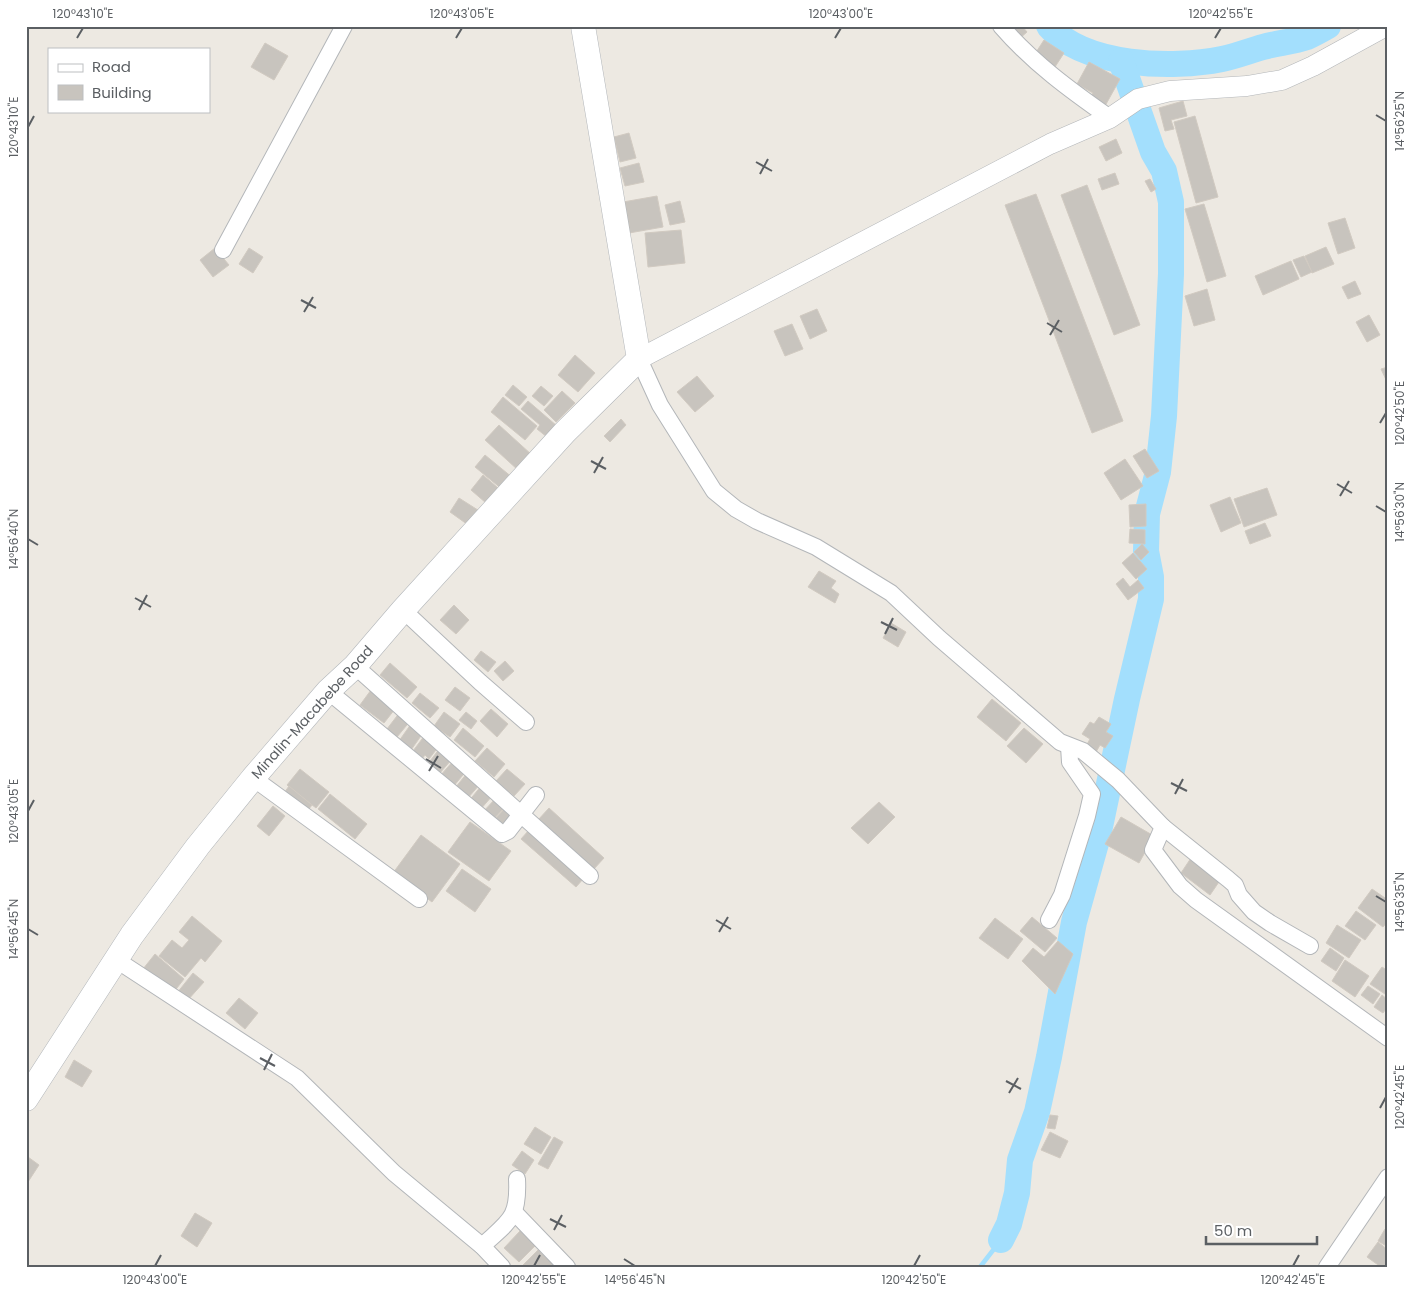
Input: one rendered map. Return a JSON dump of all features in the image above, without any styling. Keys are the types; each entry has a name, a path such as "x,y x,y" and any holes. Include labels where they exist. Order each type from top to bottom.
{"main road":[{"path":"583,26 639,359"},
{"name":"Minalin-Macabebe Road","path":"26,1099 115,959 198,846 253,778 328,691 355,666 403,610 565,432 639,359"}],"street":[{"path":"223,250 344,26"},
{"path":"1001,26 1017,45 1045,70 1110,118"},
{"path":"1310,946 1254,912 1228,879 1163,827 1118,780 1076,748 1060,742 939,638 891,593 816,547 757,521 736,509 714,491 660,405 639,359 1050,144 1110,118 1138,99 1170,91 1247,86 1282,80 1313,66 1386,26"},
{"path":"403,610 526,722"},
{"path":"355,666 590,876"},
{"path":"328,691 502,834 508,831 536,795"},
{"path":"1048,920 1062,895 1088,816 1092,794 1070,762 1076,748"},
{"path":"253,778 418,899"},
{"path":"1163,827 1153,850 1180,886 1196,900 1388,1038"},
{"path":"115,959 297,1078 394,1172 482,1246 502,1267"},
{"path":"1327,1267 1388,1177"},
{"path":"482,1246 515,1213 518,1192 517,1179"},
{"path":"515,1213 566,1267"}],"building":[{"path":"1009,26 1022,26 1027,32 1019,39"},
{"path":"1044,40 1064,53 1053,70 1033,57"},
{"path":"265,43 288,56 274,80 251,67"},
{"path":"1089,62 1120,79 1105,106 1090,98 1093,93 1077,84"},
{"path":"1183,101 1187,116 1171,120 1174,129 1165,131 1159,108"},
{"path":"1195,116 1218,197 1196,203 1174,122"},
{"path":"629,133 636,158 620,162 614,137"},
{"path":"1116,139 1122,153 1106,161 1099,147"},
{"path":"639,163 644,182 625,186 620,168"},
{"path":"1115,173 1119,184 1102,190 1098,179"},
{"path":"1150,179 1156,189 1151,192 1145,181"},
{"path":"1087,185 1140,325 1114,335 1061,195"},
{"path":"1036,194 1123,421 1092,433 1005,205"},
{"path":"657,196 663,227 629,233 623,202"},
{"path":"680,201 685,222 670,225 665,205"},
{"path":"1204,204 1226,276 1207,282 1185,209"},
{"path":"1345,218 1355,248 1338,254 1328,223"},
{"path":"681,230 685,263 648,267 645,233"},
{"path":"1326,247 1334,264 1312,273 1305,256"},
{"path":"215,248 229,265 213,277 200,260"},
{"path":"249,248 263,257 253,273 239,264"},
{"path":"1304,256 1312,272 1301,277 1293,260"},
{"path":"1291,261 1299,279 1263,295 1255,276"},
{"path":"1355,281 1361,294 1348,299 1342,287"},
{"path":"1207,289 1215,320 1194,326 1185,296"},
{"path":"817,309 827,331 810,339 800,316"},
{"path":"1369,315 1380,335 1367,342 1356,322"},
{"path":"792,324 803,349 785,356 774,331"},
{"path":"575,355 595,373 578,392 558,375"},
{"path":"1388,367 1388,384 1381,369"},
{"path":"697,376 714,396 695,412 677,392"},
{"path":"513,385 527,397 519,406 505,395"},
{"path":"541,386 553,396 544,406 532,396"},
{"path":"562,391 575,403 556,422 544,410"},
{"path":"503,397 537,426 525,440 491,412"},
{"path":"528,401 557,426 547,437 537,429 540,425 521,409"},
{"path":"621,419 626,425 610,442 604,436"},
{"path":"499,425 532,455 518,470 485,440"},
{"path":"1145,449 1159,471 1147,478 1133,456"},
{"path":"485,455 513,478 503,490 475,467"},
{"path":"1125,459 1143,486 1121,500 1104,473"},
{"path":"483,475 505,494 493,509 471,490"},
{"path":"1267,488 1277,515 1244,527 1234,499"},
{"path":"1230,497 1241,523 1221,532 1210,505"},
{"path":"459,498 481,512 471,527 450,512"},
{"path":"1146,504 1146,526 1130,527 1129,505"},
{"path":"1265,523 1271,536 1250,544 1245,531"},
{"path":"1130,529 1145,530 1145,544 1129,543"},
{"path":"1142,544 1149,552 1141,560 1134,552"},
{"path":"1133,553 1147,569 1136,579 1122,563"},
{"path":"819,571 836,581 831,588 839,594 835,603 808,587"},
{"path":"1123,578 1130,587 1138,580 1144,588 1128,600 1116,584"},
{"path":"454,605 469,620 456,634 440,620"},
{"path":"891,623 906,632 898,647 883,638"},
{"path":"481,651 496,662 488,672 474,660"},
{"path":"505,661 514,671 503,681 494,671"},
{"path":"390,663 417,687 407,698 380,675"},
{"path":"455,687 470,698 460,711 445,700"},
{"path":"371,690 395,709 384,723 360,705"},
{"path":"420,693 439,708 430,718 412,703"},
{"path":"992,699 1021,723 1006,741 977,717"},
{"path":"491,709 508,724 497,737 480,721"},
{"path":"400,712 411,720 397,737 387,729"},
{"path":"444,712 460,724 450,737 434,726"},
{"path":"466,712 477,721 471,729 459,720"},
{"path":"1099,717 1111,724 1106,732 1113,736 1105,748 1100,745 1096,752 1086,746 1090,739 1082,734 1090,722 1094,724"},
{"path":"411,724 423,733 411,750 399,741"},
{"path":"463,728 484,746 475,757 454,740"},
{"path":"1024,728 1043,744 1026,763 1007,746"},
{"path":"425,735 439,746 429,759 425,755 422,759 413,751"},
{"path":"440,748 453,758 439,774 427,765"},
{"path":"487,748 505,764 494,777 475,761"},
{"path":"454,760 467,770 453,787 440,776"},
{"path":"300,769 329,792 316,808 287,785"},
{"path":"507,769 525,784 514,796 496,781"},
{"path":"468,772 481,783 467,799 455,788"},
{"path":"482,785 493,795 479,811 468,802"},
{"path":"289,786 312,805 305,814 282,796"},
{"path":"330,794 367,824 355,839 318,809"},
{"path":"496,798 505,807 491,822 482,813"},
{"path":"879,802 895,817 868,844 851,828"},
{"path":"273,806 285,816 269,836 257,826"},
{"path":"506,807 517,818 503,833 492,822"},
{"path":"549,808 604,858 593,870 538,820"},
{"path":"1121,817 1154,836 1139,863 1105,844"},
{"path":"470,822 511,851 489,881 448,852"},
{"path":"529,830 584,878 576,887 521,839"},
{"path":"421,835 460,864 432,902 393,873"},
{"path":"1193,855 1223,876 1210,895 1181,873"},
{"path":"462,869 491,889 475,912 446,891"},
{"path":"1372,889 1388,900 1388,921 1383,927 1358,908"},
{"path":"1356,911 1376,925 1365,940 1345,926"},
{"path":"192,916 222,941 205,962 201,958 185,977 159,956 172,940 182,948 189,940 179,932"},
{"path":"1032,917 1057,938 1045,952 1020,931"},
{"path":"995,918 1023,939 1008,959 979,938"},
{"path":"1337,925 1361,940 1349,958 1326,943"},
{"path":"1058,941 1073,954 1055,994 1022,961 1033,948 1044,957"},
{"path":"1330,948 1344,958 1336,971 1321,961"},
{"path":"155,954 184,979 173,993 143,969"},
{"path":"1345,960 1369,976 1355,997 1332,981"},
{"path":"1382,967 1388,971 1388,996 1370,984"},
{"path":"193,973 204,982 187,1001 177,993"},
{"path":"1368,986 1380,994 1373,1004 1361,995"},
{"path":"1382,995 1388,1000 1388,1006 1383,1013 1374,1007"},
{"path":"239,998 258,1013 245,1029 226,1013"},
{"path":"74,1060 92,1071 82,1087 65,1077"},
{"path":"1050,1115 1058,1116 1055,1129 1047,1128"},
{"path":"535,1127 551,1137 541,1154 524,1144"},
{"path":"1050,1132 1068,1141 1060,1158 1041,1150"},
{"path":"554,1137 563,1142 548,1169 538,1164"},
{"path":"522,1151 534,1160 525,1174 512,1165"},
{"path":"28,1157 39,1165 26,1185 26,1159"},
{"path":"195,1213 212,1223 197,1247 181,1236"},
{"path":"1385,1229 1388,1230 1388,1247 1378,1241"},
{"path":"520,1231 535,1246 519,1262 504,1248"},
{"path":"1378,1242 1388,1250 1388,1267 1381,1267 1367,1257"},
{"path":"538,1250 554,1265 552,1267 523,1265"}],"waterway":[{"path":"1049,26 1064,40 1084,50 1130,62 1155,64 1179,64 1227,58 1268,46 1302,39 1328,26"},
{"path":"1001,1240 1009,1224 1017,1193 1020,1160 1037,1112 1074,922 1098,836 1127,699 1151,599 1151,577 1146,551 1147,514 1158,472 1164,416 1171,274 1171,202 1164,171 1153,152 1121,61"},
{"path":"980,1267 1001,1240"}]}
